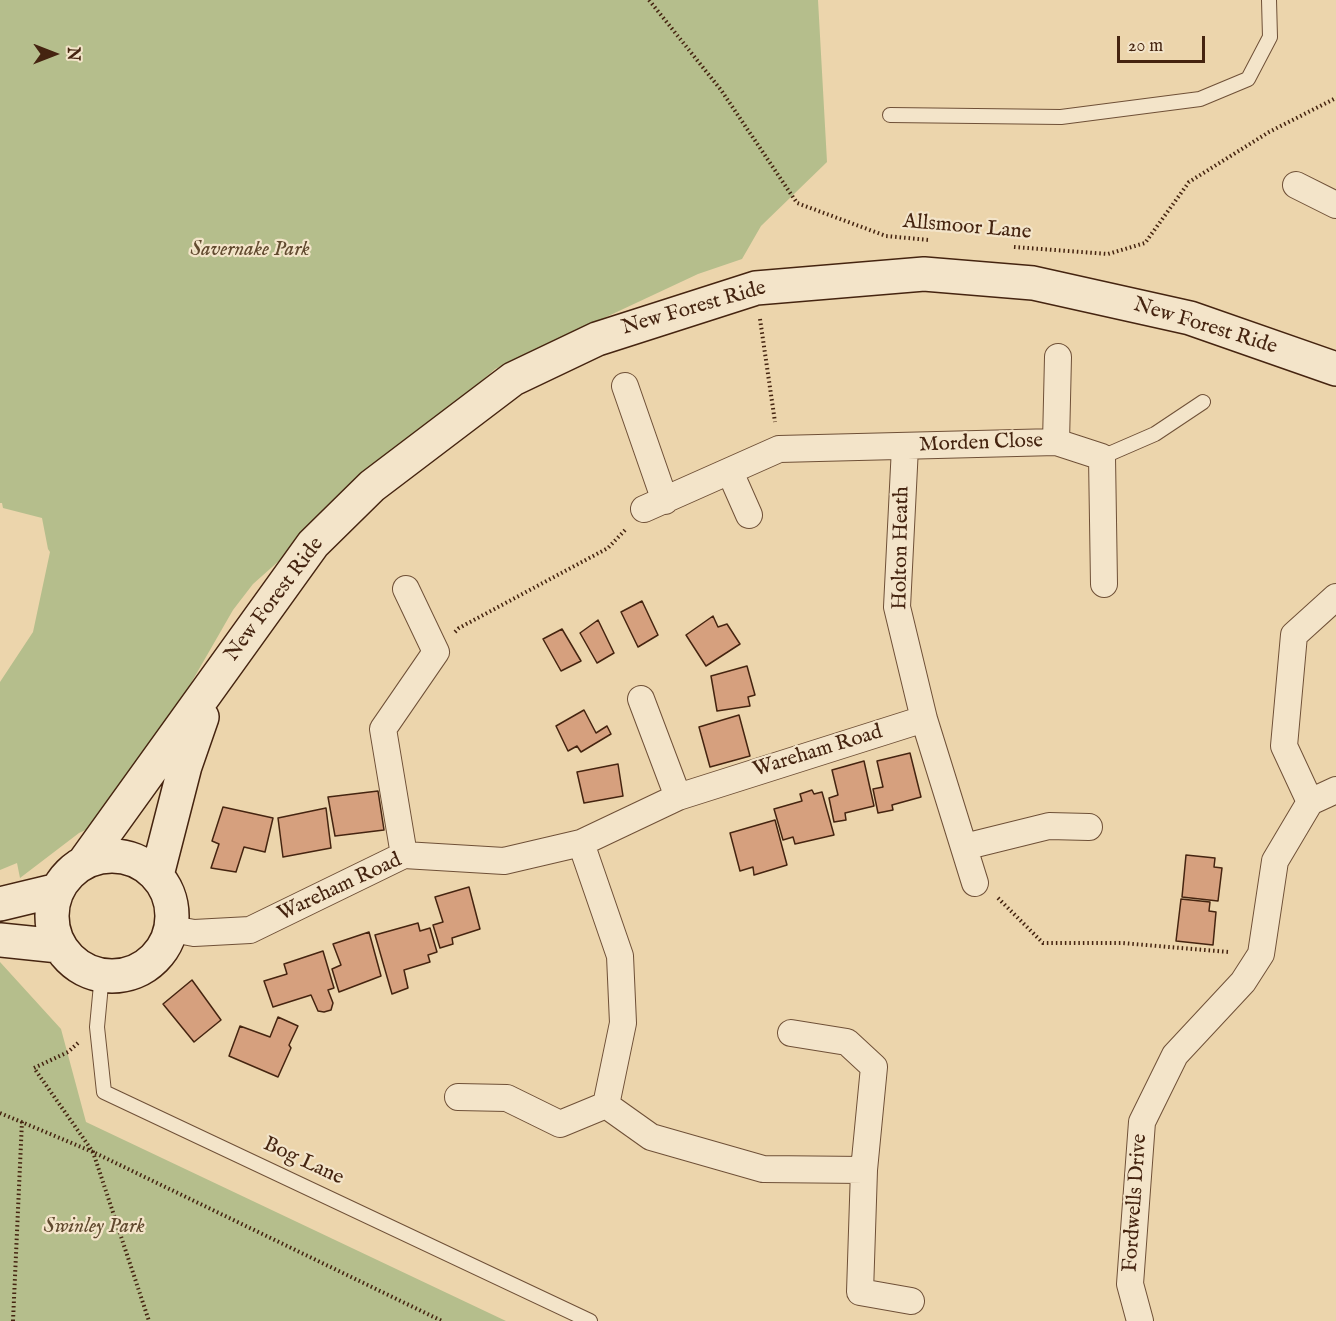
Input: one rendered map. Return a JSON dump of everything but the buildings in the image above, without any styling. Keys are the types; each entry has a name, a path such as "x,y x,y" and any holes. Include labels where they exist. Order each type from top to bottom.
{"main road":[{"name":"New Forest Ride","path":"59,946 52,926 52,905 68,874 85,861 313,544 372,486 513,379 597,339 738,292 777,285 924,274 1033,283 1190,318 1336,369"},
{"name":"New Forest Ride","path":"157,875 185,766 215,682"},
{"path":"0,940 59,946 73,962 102,975 129,973 148,964 162,949 172,929 168,893 157,875 144,864 124,856 85,861"},
{"path":"0,904 58,890"}],"street":[{"path":"1296,185 1336,205"},
{"name":"Morden Close","path":"1056,442 1058,357"},
{"path":"625,386 655,505 779,449"},
{"name":"Morden Close","path":"779,449 1056,442 1101,457"},
{"name":"Holton Heath","path":"905,447 897,608 924,719 975,883"},
{"path":"1101,457 1104,584"},
{"path":"730,472 748,515"},
{"path":"405,855 383,729 436,652 406,589"},
{"path":"1336,597 1294,635 1284,746 1310,802 1336,790"},
{"path":"641,699 678,796"},
{"name":"Wareham Road","path":"172,929 194,933 250,930 405,855 504,861 581,843 678,796 924,719"},
{"name":"Fordwells Drive","path":"1140,1321 1130,1284 1142,1122 1175,1055 1243,982 1261,954 1275,861 1310,802"},
{"path":"964,847 1049,826 1089,827"},
{"path":"581,843 620,956 623,1023 606,1105"},
{"path":"791,1034 847,1042 874,1067 864,1170 860,1292 911,1300"},
{"path":"458,1096 507,1098 560,1124 606,1105"},
{"path":"606,1105 651,1137 763,1170 864,1170"}],"lane":[{"path":"890,115 1061,117 1200,99 1248,79 1270,37 1269,0"},
{"path":"1101,457 1155,434 1203,402"},
{"name":"Bog Lane","path":"102,975 97,1027 104,1092 590,1321"}],"path":[{"name":"Allsmoor Lane","path":"649,0 721,90 797,203 886,236 933,240"},
{"name":"Allsmoor Lane","path":"1003,246 1108,254 1145,243 1189,182 1269,132 1336,98"},
{"path":"759,313 779,449"},
{"path":"436,652 459,628 608,548 655,505"},
{"path":"975,883 993,892 1043,944 1122,944 1261,954"},
{"path":"97,1027 68,1052 34,1068 93,1152 149,1321"},
{"path":"0,1113 93,1152 442,1321"},
{"path":"13,1321 22,1121"}],"green space":[{"name":"Savernake Park","path":"0,0 818,0 827,162 761,226 742,259 698,274 495,369 253,584 233,610 141,770 99,824 79,833 20,878 17,863 0,870 0,682 33,632 50,552 42,518 3,508 0,503"},
{"name":"Swinley Park","path":"0,962 61,1029 86,1122 506,1321 0,1321"}]}
